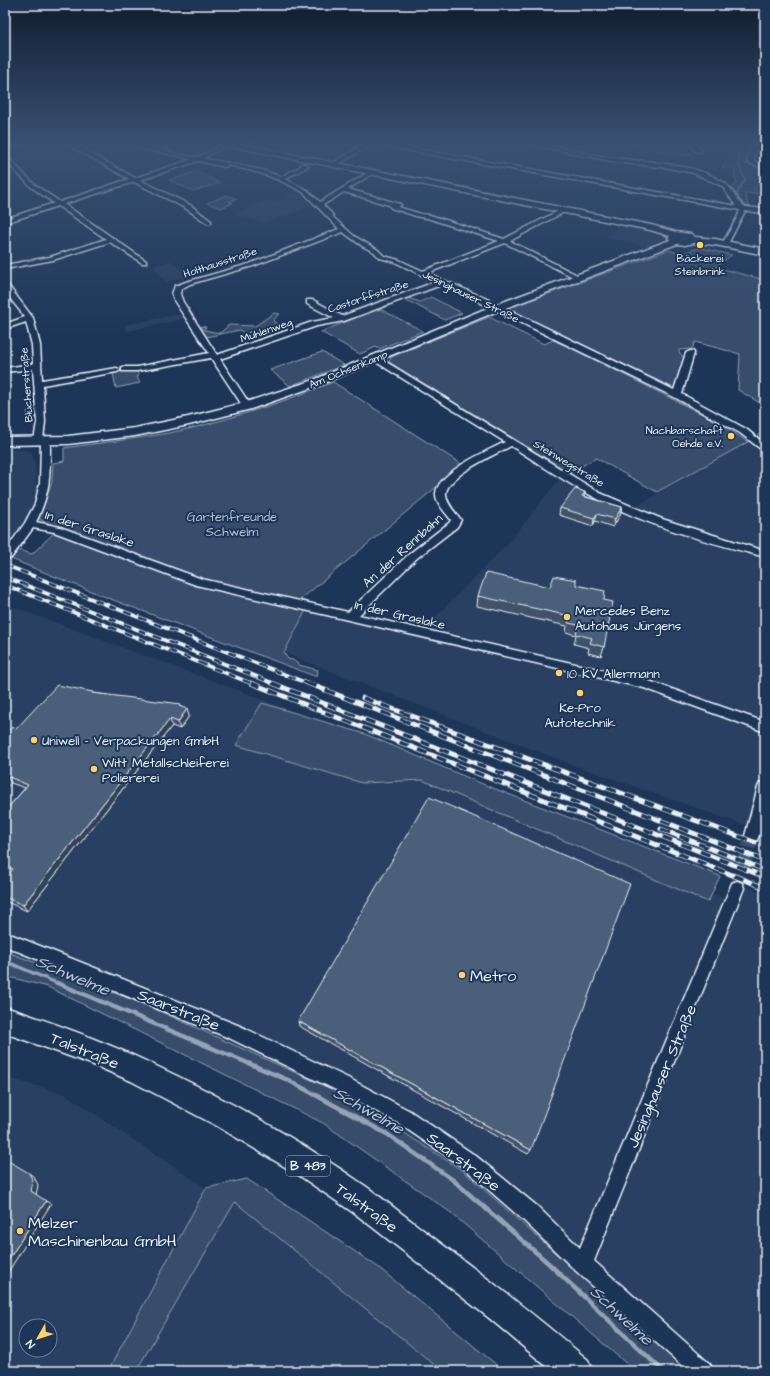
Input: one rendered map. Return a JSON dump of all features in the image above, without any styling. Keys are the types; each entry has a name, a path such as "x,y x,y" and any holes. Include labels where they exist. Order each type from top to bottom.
{"main road":[{"path":"550,207 663,231 687,242 692,240 725,244 765,252"},
{"name":"Am Ochsenkamp","path":"5,441 42,441 92,438 143,430 211,416 284,395 375,359 496,308 579,278 677,238"},
{"name":"Talstraße","path":"5,1020 31,1028 96,1053 153,1079 218,1112 281,1148 351,1194 455,1272 543,1341 577,1371"}],"street":[{"path":"5,221 47,207"},
{"path":"62,207 144,262"},
{"path":"187,207 209,222"},
{"name":"Jesinghauser Straße","path":"321,207 330,215 331,219 355,240 376,251 382,257 397,261 423,273 677,395 743,431 765,448"},
{"path":"394,207 421,216 428,216 505,241 579,278"},
{"path":"733,207 765,210"},
{"path":"725,244 740,218 743,209"},
{"path":"423,273 505,241 564,210"},
{"name":"Holthausstraße","path":"214,357 188,317 176,294 178,288 188,283 238,269 343,230"},
{"path":"5,267 51,259 111,239"},
{"name":"Castorffstraße","path":"324,322 341,319 442,282"},
{"name":"Blücherstraße","path":"5,287 29,318 36,344 45,483 40,504 30,524 7,556"},
{"path":"310,302 341,319"},
{"path":"5,327 29,318"},
{"name":"Mühlenweg","path":"38,383 74,379 86,374 137,369 169,362 214,357 324,322"},
{"path":"677,395 690,353"},
{"path":"214,357 247,406"},
{"name":"Steinwegstraße","path":"375,359 597,495 658,522 765,554"},
{"path":"5,370 37,366"},
{"name":"An der Rennbahn","path":"350,617 368,598 418,552 453,525 456,520 442,500 442,486 463,469 512,442"},
{"name":"In der Graslake","path":"30,524 56,529 200,582 646,684 765,727"},
{"path":"752,836 765,787"},
{"name":"Jesinghauser Straße","path":"583,1264 738,888"},
{"name":"Saarstraße","path":"5,939 234,1032 344,1085 404,1117 470,1162 530,1213 583,1264 703,1371"}],"shaded area":[{"path":"249,207 309,207 265,223 233,214"},
{"path":"617,226 667,236 661,243 646,248 633,243 606,237"},
{"path":"171,261 189,276 166,282 153,266"},
{"path":"181,314 184,319 127,331 124,325"},
{"path":"748,442 765,456 765,828 749,821 747,826 568,763 284,653 305,611 417,636 510,541 560,478 595,499 633,508"},
{"path":"5,449 31,451 35,463 37,497 27,521 5,553"},
{"path":"5,604 259,698 391,752 559,829 742,906 743,885 765,894 765,1371 688,1371 463,1171 349,1097 148,1006 5,951"},
{"path":"5,1077 65,1094 206,1188 108,1371 5,1371"},
{"path":"234,1201 442,1371 136,1371"}],"green space":[{"path":"701,248 732,255 715,267 765,280 765,406 738,390 740,354 695,342 692,349 679,350 685,359 676,387 674,388 514,312 515,306 669,250 680,254"},
{"path":"431,297 462,313 445,320 404,299 408,298 420,302"},
{"path":"378,308 423,331 379,349 376,347 360,354 321,332"},
{"path":"274,313 280,314 273,321 290,332 256,344 240,330 206,337 198,326 206,327 204,330 220,333 229,325 255,326"},
{"path":"489,317 544,344 553,340 569,347 716,421 748,442 657,492 596,458 570,473 389,362 391,357"},
{"path":"322,352 344,365 290,386 270,370"},
{"path":"123,370 137,371 139,376 137,377 140,383 116,388 113,373"},
{"name":"Gartenfreunde Schwelm","path":"333,382 463,465 294,605 307,608 284,653 288,659 293,660 299,665 318,670 317,677 108,598 11,559 19,550 32,554 59,528 39,519 52,482 53,463 64,461 64,448 188,429 262,408"},
{"path":"262,703 365,734 485,785 720,876 708,902 422,780 362,783 236,745"},
{"path":"5,951 148,1006 349,1097 463,1171 688,1371 635,1371 450,1212 323,1123 48,987 5,976"},
{"path":"247,1179 378,1267 504,1371 442,1371 235,1202 136,1371 108,1371 206,1188"}],"building":[{"path":"575,489 585,492 582,496 622,507 615,519 597,514 594,518 560,508"},
{"name":"Mercedes Benz Autohaus Jürgens","path":"486,573 550,587 554,576 576,580 576,585 605,591 604,600 613,602 604,647 590,643 592,638 576,634 578,625 568,623 570,616 478,596"},
{"name":"Witt Metallschleiferei Poliererei","path":"57,685 93,692 92,693 181,704 179,706 187,709 178,722 170,719 23,905 5,897 5,880 13,869 5,866 5,811 28,785 7,776 5,778 5,734 12,727 16,729"},
{"name":"Metro","path":"429,797 630,884 531,1150 298,1021"},
{"name":"Melzer Maschinenbau GmbH","path":"5,1159 29,1173 33,1181 31,1191 46,1201 5,1265"}],"waterway":[{"name":"Schwelme","path":"5,961 59,984"},
{"name":"Schwelme","path":"57,983 288,1080 387,1134 453,1180 547,1262 663,1371"}],"tunnel":[{"path":"737,888 752,836"}],"railway":[{"path":"5,565 309,684"},
{"path":"5,577 275,684"},
{"path":"5,585 253,684"},
{"path":"251,683 765,888"},
{"path":"272,683 765,877"},
{"path":"307,683 765,861"},
{"path":"363,698 765,846"},
{"path":"661,829 765,870"}],"place":[{"name":"Bäckerei Steinbrink","path":"700,245"},
{"name":"Nachbarschaft Oehde e.V.","path":"731,436"},
{"name":"Mercedes Benz Autohaus Jürgens","path":"567,617"},
{"name":"10 KV Allermann","path":"559,673"},
{"name":"Ke-Pro Autotechnik","path":"580,693"},
{"name":"Uniwell - Verpackungen GmbH","path":"34,740"},
{"name":"Witt Metallschleiferei Poliererei","path":"94,769"},
{"name":"Metro","path":"462,975"},
{"name":"Melzer Maschinenbau GmbH","path":"20,1231"}]}
